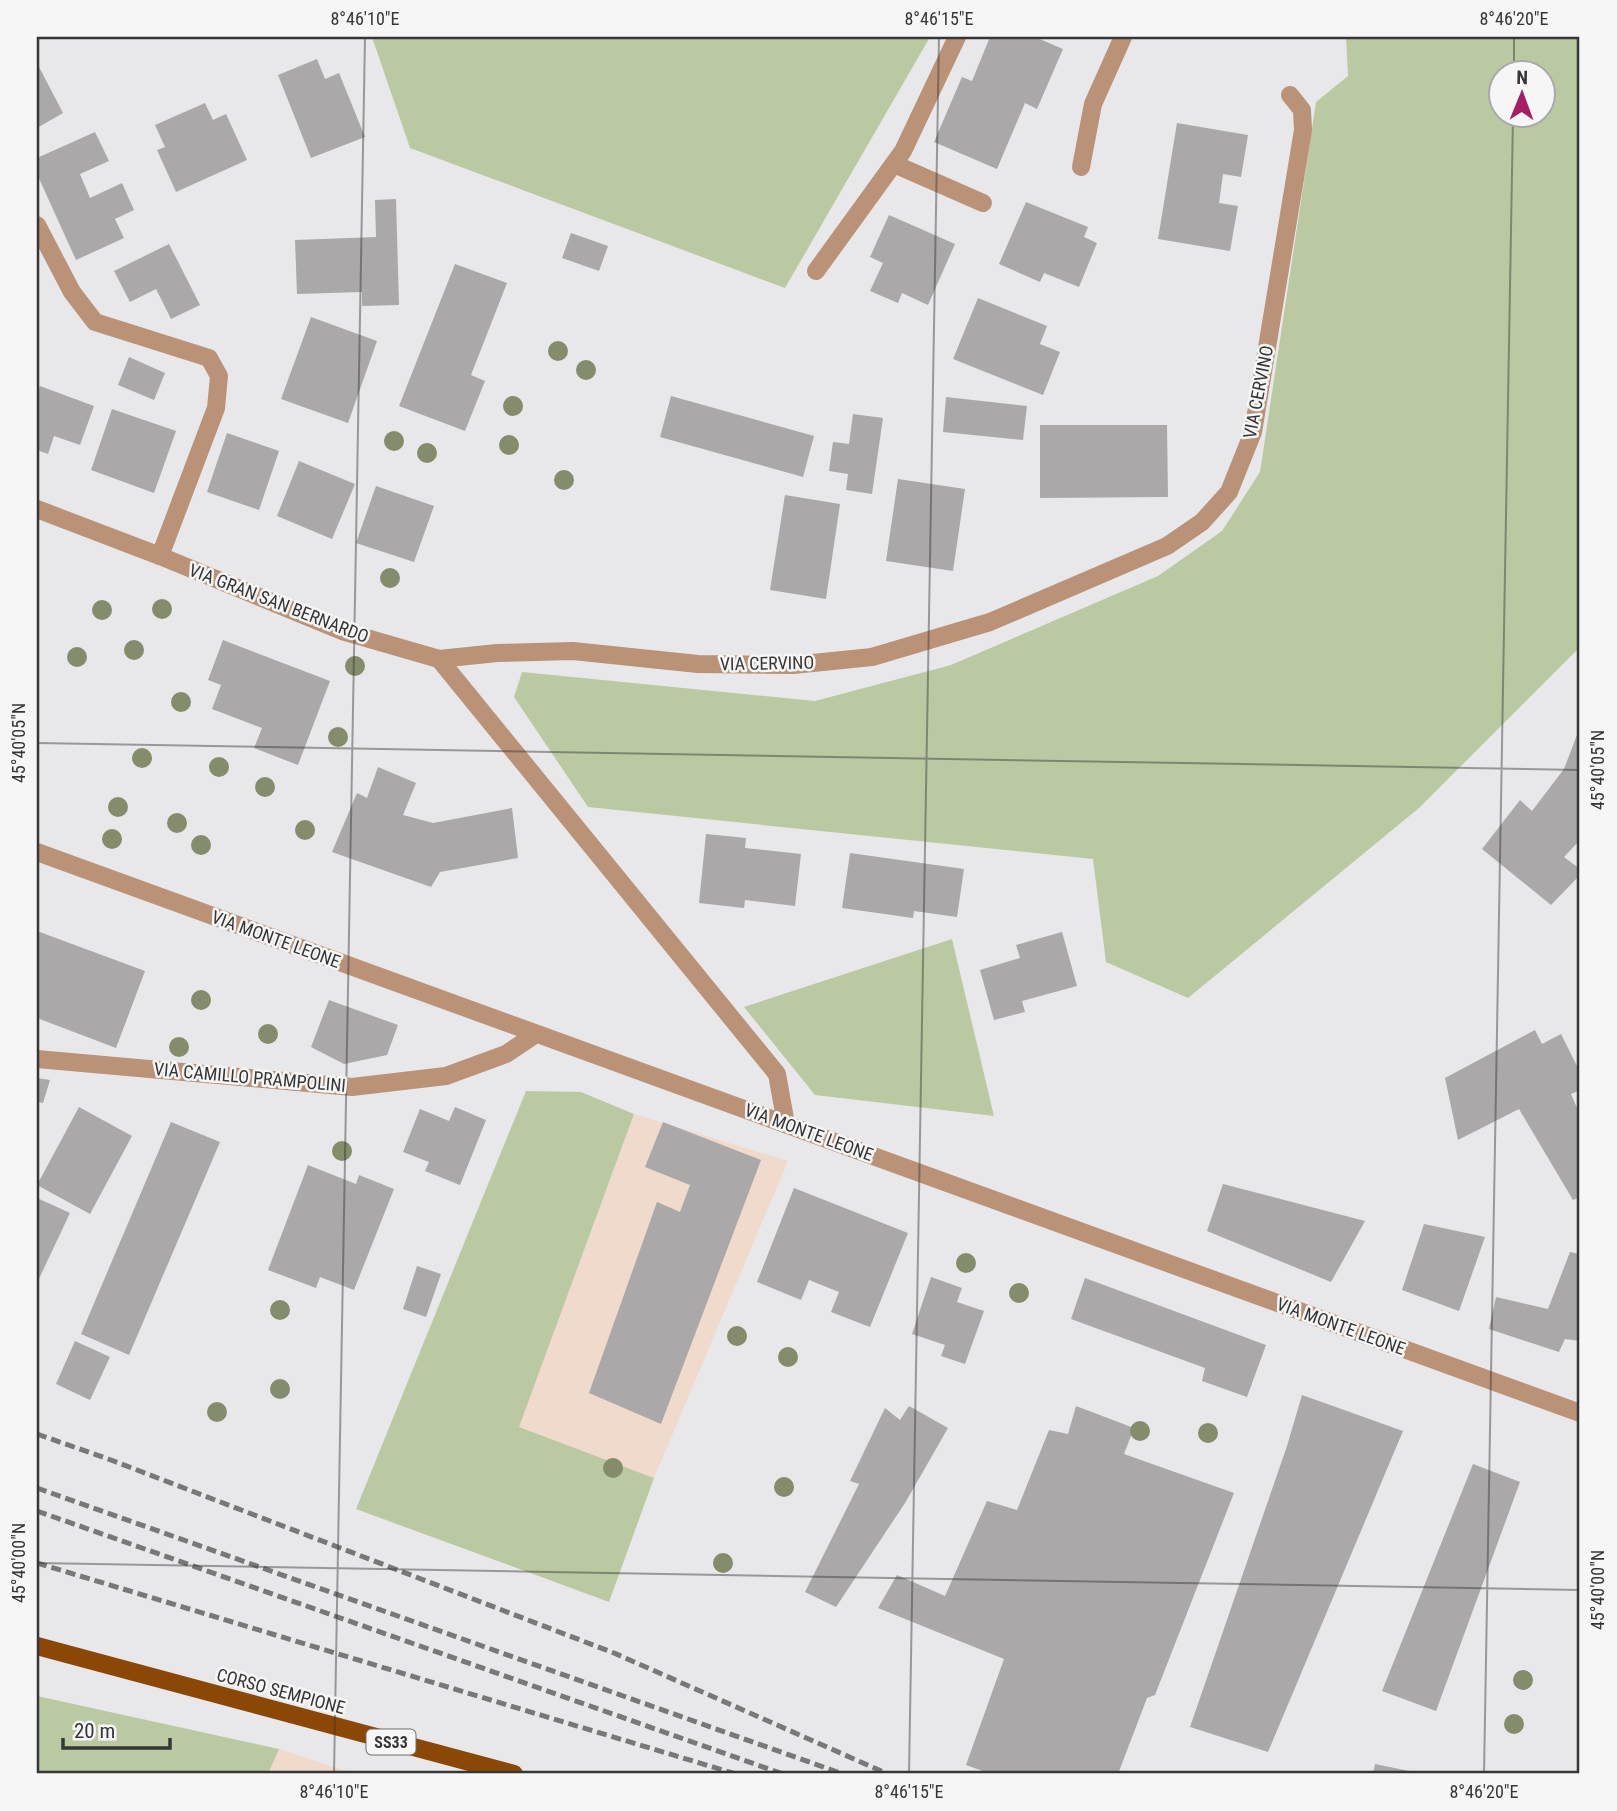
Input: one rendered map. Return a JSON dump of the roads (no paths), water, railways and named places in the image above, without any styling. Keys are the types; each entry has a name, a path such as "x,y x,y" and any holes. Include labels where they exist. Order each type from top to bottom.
{"main road":[{"name":"CORSO SEMPIONE","path":"37,1646 514,1774"}],"street":[{"path":"816,271 903,151 957,37"},
{"path":"1082,167 1093,104 1123,37"},
{"name":"VIA CERVINO","path":"439,659 497,653 573,651 698,664 793,665 872,657 990,622 1176,540 1202,522 1229,492 1253,432 1303,130 1302,110 1290,95"},
{"path":"894,164 983,203"},
{"path":"37,225 72,292 95,322 209,358 219,376 216,408 160,556"},
{"name":"VIA GRAN SAN BERNARDO","path":"37,509 342,631 439,659"},
{"path":"439,659 777,1074 786,1124"},
{"name":"VIA MONTE LEONE","path":"37,852 1580,1413"},
{"name":"VIA CAMILLO PRAMPOLINI","path":"37,1059 352,1087 446,1076 506,1054 536,1034"}],"railway":[{"path":"37,1434 614,1653 888,1774"},
{"path":"37,1488 843,1774"},
{"path":"37,1511 783,1774"},
{"path":"37,1563 736,1774"}]}
